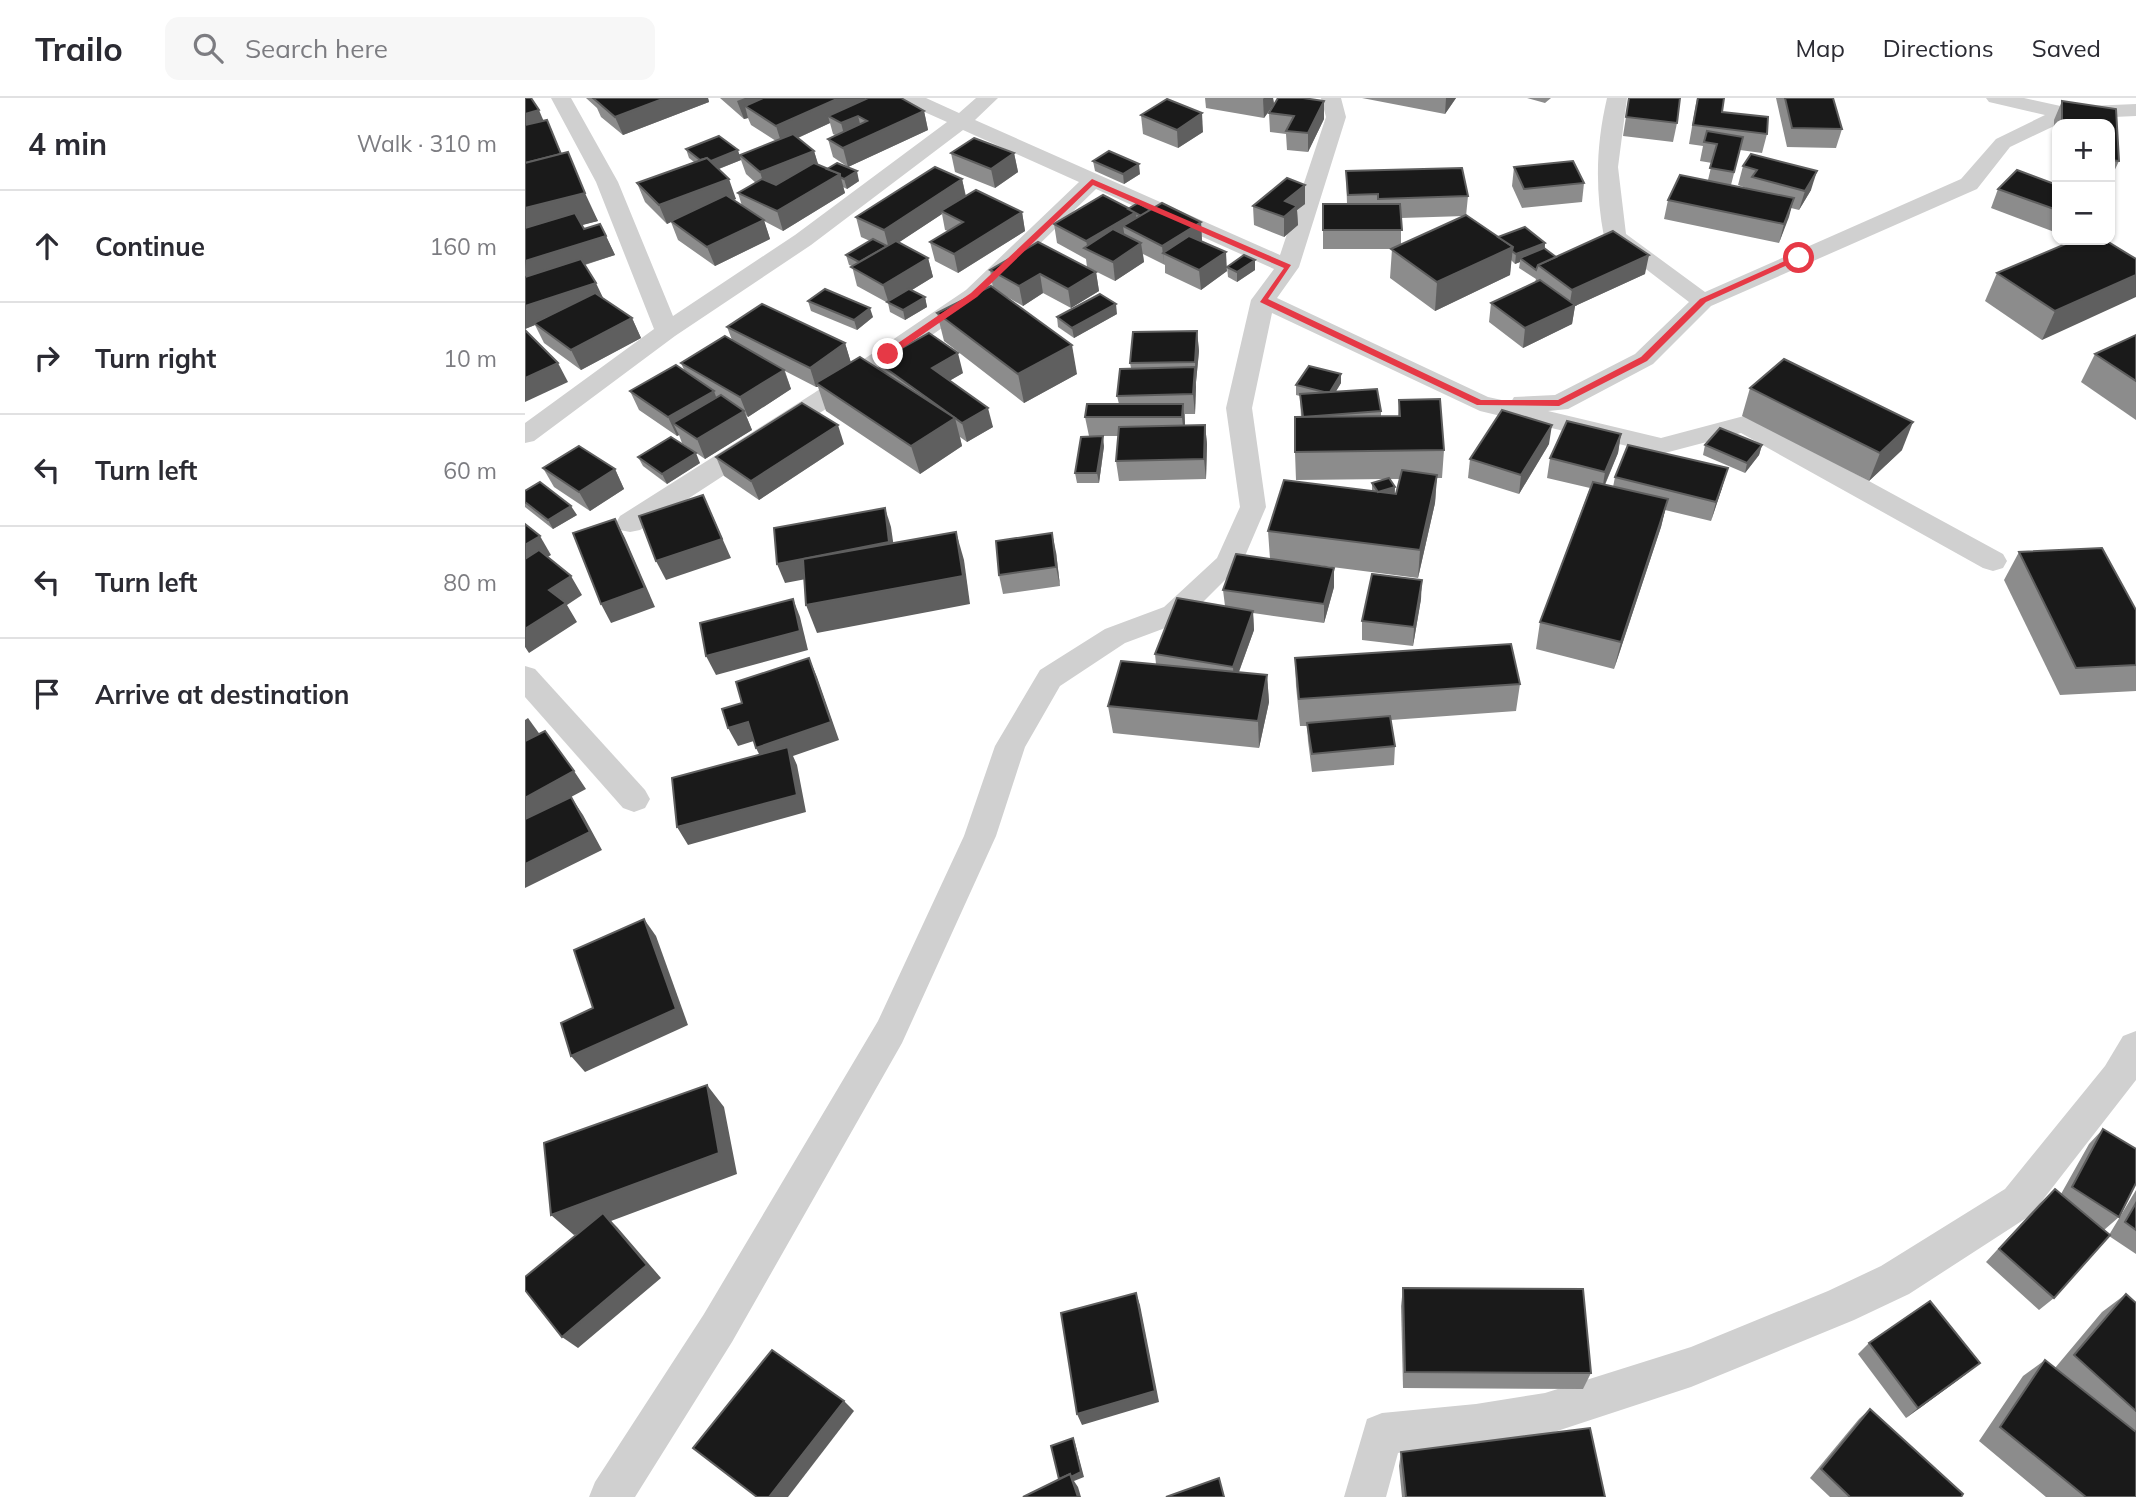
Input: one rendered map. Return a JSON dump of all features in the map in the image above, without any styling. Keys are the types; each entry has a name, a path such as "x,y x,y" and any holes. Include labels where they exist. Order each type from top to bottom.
{"street":[{"path":"561,98 607,182 667,331"},
{"path":"909,98 1289,267"},
{"path":"525,435 667,331 803,240 988,98"},
{"path":"610,1497 718,1328 890,1032 980,836 1010,746 1050,678 1115,636 1174,614 1228,563 1253,507 1239,408 1263,300 1289,267 1336,117 1331,98"},
{"path":"1617,98 1608,133 1605,179 1615,237 1703,301"},
{"path":"1996,98 2064,113 2136,110"},
{"path":"1480,403 1559,403 1644,359 1703,301 1969,184 2003,143 2064,113"},
{"path":"630,523 823,399 974,295 1092,181"},
{"path":"1263,300 1480,403 1661,446 1744,424 1993,561"},
{"path":"525,677 634,799"},
{"path":"1365,1497 1382,1434 1476,1425 1545,1414 1691,1367 1840,1306 1895,1280 2018,1202 2118,1078 2136,1046"}],"building":[{"path":"525,98 531,98 539,110 525,114"},
{"path":"593,98 665,98 615,117"},
{"path":"763,98 839,98 776,126 745,106"},
{"path":"868,98 901,98 924,111 843,148 828,139 867,121 858,116 841,123 828,116"},
{"path":"1278,98 1324,101 1308,133 1286,131 1294,116 1269,113"},
{"path":"1629,98 1680,98 1677,123 1626,117"},
{"path":"1698,98 1724,98 1722,112 1768,117 1767,134 1693,125"},
{"path":"1785,98 1833,98 1842,129 1792,128"},
{"path":"1167,99 1202,113 1177,130 1141,115"},
{"path":"2062,101 2116,109 2119,161 2115,161 2115,119 2062,119"},
{"path":"547,120 561,154 525,163 525,125"},
{"path":"1707,131 1743,137 1734,172 1710,168 1717,144 1704,142"},
{"path":"793,134 814,151 760,172 740,155"},
{"path":"719,136 738,150 711,161 707,158 700,160 686,149"},
{"path":"974,138 1014,153 991,169 951,153"},
{"path":"1109,151 1139,164 1123,174 1093,161"},
{"path":"568,152 585,193 525,208 525,163"},
{"path":"1751,154 1817,171 1805,191 1752,177 1757,170 1743,166"},
{"path":"707,158 729,179 659,205 637,183"},
{"path":"1573,161 1584,183 1524,189 1514,167"},
{"path":"814,163 840,174 777,211 738,193 762,179 776,185"},
{"path":"837,163 857,171 844,179 840,174 827,169"},
{"path":"935,167 962,179 884,230 856,217"},
{"path":"1462,168 1468,196 1378,199 1378,194 1348,195 1346,171"},
{"path":"2017,170 2052,183 2052,208 1998,189"},
{"path":"1680,175 1794,198 1784,224 1668,200"},
{"path":"1287,178 1305,185 1285,201 1297,206 1284,217 1253,206"},
{"path":"976,190 1022,212 954,254 930,242 963,222 941,211"},
{"path":"726,195 764,220 707,247 671,221"},
{"path":"1103,195 1136,212 1086,241 1054,224"},
{"path":"1138,203 1151,210 1141,216 1128,209"},
{"path":"1162,203 1201,222 1162,246 1123,226"},
{"path":"1323,204 1400,204 1402,230 1323,230"},
{"path":"575,213 584,229 600,224 606,236 525,261 525,228"},
{"path":"1466,215 1513,247 1437,282 1391,249"},
{"path":"1525,227 1545,243 1516,254 1512,251 1513,247 1498,237"},
{"path":"1113,229 1141,243 1113,262 1084,248"},
{"path":"1613,231 1649,255 1572,290 1538,265"},
{"path":"1189,236 1226,252 1199,270 1163,253"},
{"path":"873,239 887,246 859,262 846,255"},
{"path":"896,241 928,258 883,285 851,267"},
{"path":"1038,242 1096,272 1068,289 1040,274 1019,286 990,270"},
{"path":"2063,245 2113,245 2136,259 2136,275 2055,311 1997,273"},
{"path":"1544,248 1556,257 1538,265 1536,270 1520,258"},
{"path":"1244,255 1255,260 1237,272 1227,267"},
{"path":"581,259 596,283 525,306 525,277"},
{"path":"1540,280 1575,305 1525,328 1491,303"},
{"path":"991,286 1072,345 1018,374 937,313"},
{"path":"825,289 870,308 854,320 808,301"},
{"path":"909,289 925,297 903,310 887,302"},
{"path":"595,293 632,318 571,350 534,323"},
{"path":"1100,294 1116,304 1072,328 1057,317"},
{"path":"762,304 845,343 810,368 727,327"},
{"path":"525,330 558,363 525,378"},
{"path":"1197,331 1195,362 1130,363 1133,332"},
{"path":"929,333 958,353 932,368 988,408 962,423 877,362"},
{"path":"2136,335 2136,381 2095,354"},
{"path":"725,336 784,370 740,397 681,363"},
{"path":"860,357 955,418 911,446 816,383"},
{"path":"1784,359 1913,422 1880,453 1750,388"},
{"path":"676,365 714,391 668,417 630,391"},
{"path":"1309,366 1341,374 1330,392 1296,385"},
{"path":"1195,367 1193,394 1117,396 1120,369"},
{"path":"1377,389 1381,411 1303,417 1300,394"},
{"path":"721,395 744,411 697,439 673,423"},
{"path":"1440,399 1444,450 1295,452 1295,417 1400,416 1399,400"},
{"path":"802,403 838,425 751,481 716,457"},
{"path":"1087,404 1183,404 1182,417 1085,417"},
{"path":"1502,410 1552,425 1521,475 1470,459"},
{"path":"1567,421 1621,434 1605,472 1550,458"},
{"path":"1205,425 1204,459 1116,461 1119,427"},
{"path":"1720,428 1762,445 1747,463 1705,445"},
{"path":"1103,436 1097,473 1075,473 1081,437"},
{"path":"671,437 696,453 662,474 638,457"},
{"path":"1628,445 1728,468 1716,502 1615,477"},
{"path":"579,446 615,469 579,492 543,468"},
{"path":"1402,470 1437,475 1420,550 1268,531 1284,480 1396,494"},
{"path":"1389,478 1395,487 1378,492 1372,483"},
{"path":"540,482 571,506 548,520 525,502 525,491"},
{"path":"1593,482 1668,499 1621,642 1540,622"},
{"path":"703,495 722,539 656,561 639,516"},
{"path":"885,508 889,542 777,564 774,528"},
{"path":"615,519 645,588 601,604 573,533"},
{"path":"525,524 540,536 525,545"},
{"path":"956,532 963,576 806,605 803,559"},
{"path":"1052,533 1056,567 999,575 996,541"},
{"path":"2102,548 2136,610 2136,665 2076,668 2019,552"},
{"path":"539,550 571,576 549,590 566,603 525,629 525,559"},
{"path":"1236,554 1334,568 1324,604 1223,590"},
{"path":"1372,574 1422,580 1414,627 1362,621"},
{"path":"1177,598 1253,611 1233,667 1155,654"},
{"path":"793,599 800,631 706,656 700,623"},
{"path":"1511,644 1520,684 1299,699 1295,658"},
{"path":"809,658 831,722 756,748 748,722 728,728 722,709 742,703 736,682"},
{"path":"1121,661 1267,675 1258,721 1108,706"},
{"path":"1390,716 1395,746 1312,754 1307,723"},
{"path":"545,731 574,771 525,798 525,741"},
{"path":"788,747 797,795 677,827 672,778"},
{"path":"571,797 590,832 525,864 525,819"},
{"path":"644,919 676,1009 571,1056 561,1023 593,1008 574,950"},
{"path":"707,1085 719,1153 551,1215 544,1143"},
{"path":"2103,1129 2136,1149 2136,1183 2119,1217 2072,1187"},
{"path":"2055,1189 2110,1235 2054,1298 1999,1249"},
{"path":"2136,1203 2136,1230 2125,1222"},
{"path":"603,1213 647,1265 562,1337 525,1290 525,1277"},
{"path":"1403,1288 1583,1289 1591,1373 1405,1372"},
{"path":"1136,1293 1155,1391 1077,1414 1061,1313"},
{"path":"2126,1294 2136,1303 2136,1411 2074,1355"},
{"path":"1930,1301 1980,1363 1918,1408 1869,1343"},
{"path":"772,1350 844,1401 769,1497 757,1497 693,1448"},
{"path":"2045,1360 2136,1432 2136,1497 2086,1497 2000,1427"},
{"path":"1870,1409 1963,1494 1961,1497 1850,1497 1821,1469"},
{"path":"1590,1428 1605,1497 1406,1497 1401,1452"},
{"path":"1073,1438 1081,1472 1059,1479 1051,1446"},
{"path":"1070,1474 1078,1497 1023,1497"},
{"path":"1219,1478 1224,1497 1166,1497"}],"route":[{"path":"888,354 974,295 1092,181 1289,267 1263,300 1480,403 1559,403 1644,359 1703,301 1799,258"}]}
